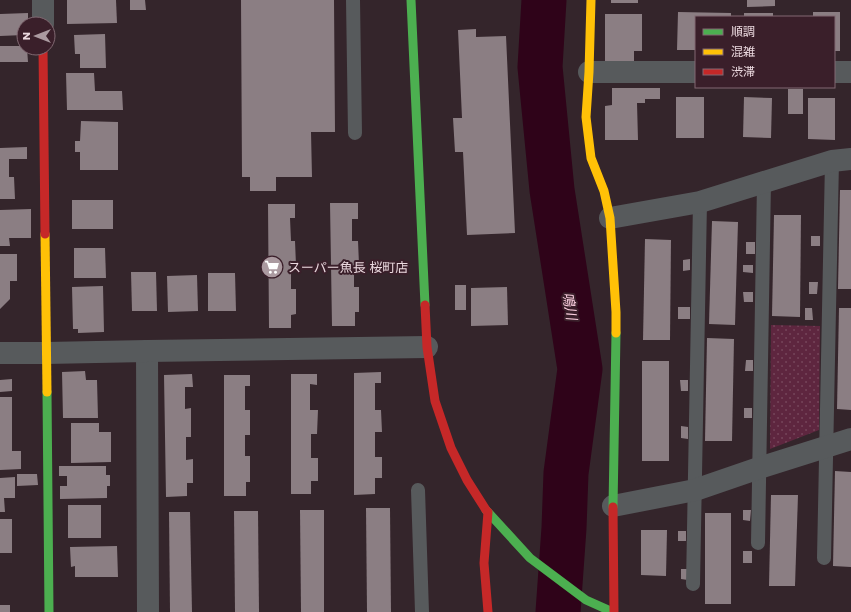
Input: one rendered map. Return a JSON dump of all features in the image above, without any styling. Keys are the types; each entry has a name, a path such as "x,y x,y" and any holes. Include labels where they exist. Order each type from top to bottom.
{"street":[{"path":"43,0 43,16"},
{"path":"411,0 427,347 435,401 451,448 467,480 488,512 530,558 586,600 614,612 616,312 610,218 604,190 591,158 586,117 591,0"},
{"path":"43,56 49,612"},
{"path":"589,72 695,72"},
{"path":"835,72 851,72"},
{"path":"610,218 700,202 842,160"},
{"path":"0,352 46,353 427,347"},
{"path":"147,351 148,612"},
{"path":"614,506 695,490 851,439"},
{"path":"488,512 484,563 488,612"}],"lane":[{"path":"353,0 355,133"},
{"path":"824,558 826,446 842,160"},
{"path":"758,543 764,182"},
{"path":"693,584 700,202"},
{"path":"418,490 422,612"}],"shaded area":[{"path":"771,325 820,326 819,430 770,449"}],"building":[{"path":"67,0 116,0 117,23 67,24"},
{"path":"130,0 145,0 146,10 130,10"},
{"path":"241,0 334,0 335,132 311,132 312,177 276,177 276,191 250,191 250,177 242,177"},
{"path":"611,0 638,0 638,3 611,3"},
{"path":"747,0 775,0 775,6 747,7"},
{"path":"678,12 731,13 731,16 695,16 695,50 677,50"},
{"path":"813,12 840,12 840,51 835,51 835,16 813,16"},
{"path":"28,13 28,16 16,16 16,35 0,36 0,14"},
{"path":"744,13 773,13 773,16 744,16"},
{"path":"605,14 642,14 642,51 634,51 634,61 605,61"},
{"path":"476,29 476,37 506,36 515,233 467,235 463,152 455,152 453,118 462,118 458,30"},
{"path":"105,34 106,68 80,68 80,54 75,54 74,35"},
{"path":"0,46 16,46 16,56 28,56 28,62 0,62"},
{"path":"66,73 94,73 95,91 122,91 123,110 67,110"},
{"path":"612,88 660,88 660,99 645,99 645,103 637,103 638,140 605,140 605,106 612,105"},
{"path":"788,89 803,89 803,114 788,114"},
{"path":"676,97 704,97 704,138 676,138"},
{"path":"744,97 772,98 771,138 743,137"},
{"path":"808,98 835,98 835,140 808,139"},
{"path":"81,121 118,122 118,170 80,170 80,152 75,152 75,141 80,141"},
{"path":"27,147 27,159 9,159 9,177 14,177 15,199 0,199 0,148"},
{"path":"840,190 851,190 851,289 838,289"},
{"path":"72,200 113,200 113,229 72,229"},
{"path":"330,203 358,203 358,219 352,219 352,241 358,241 359,264 354,264 354,287 359,287 359,312 355,312 355,326 332,326"},
{"path":"268,204 295,204 295,218 290,218 291,241 295,241 296,265 291,265 291,289 296,289 296,314 291,315 291,328 269,328"},
{"path":"31,209 31,238 9,238 10,246 0,246 0,210"},
{"path":"774,215 801,215 800,317 772,316"},
{"path":"712,221 738,222 735,325 709,324"},
{"path":"811,236 820,236 820,246 811,246"},
{"path":"645,239 671,240 670,340 643,340"},
{"path":"746,242 755,242 755,254 746,254"},
{"path":"74,248 105,248 106,278 74,278"},
{"path":"0,254 17,254 17,281 10,281 10,299 0,309"},
{"path":"690,259 690,270 683,271 683,260"},
{"path":"743,265 753,265 753,273 743,272"},
{"path":"131,272 156,272 157,311 132,311"},
{"path":"208,273 235,273 236,311 208,311"},
{"path":"197,275 198,311 168,312 167,276"},
{"path":"809,282 818,282 817,294 809,294"},
{"path":"455,285 466,285 466,310 455,310"},
{"path":"103,286 104,332 78,333 78,329 73,329 72,287"},
{"path":"507,287 508,325 471,326 471,288"},
{"path":"743,292 753,292 753,302 744,302"},
{"path":"678,307 690,307 690,319 678,319"},
{"path":"805,308 812,308 813,320 805,320"},
{"path":"839,308 851,308 851,410 837,409"},
{"path":"707,338 734,339 732,441 705,441"},
{"path":"746,360 753,360 753,371 745,371"},
{"path":"642,361 669,361 669,461 642,461"},
{"path":"85,371 86,380 97,380 98,418 63,418 62,372"},
{"path":"381,372 381,383 375,383 375,410 381,410 382,432 375,432 375,457 382,457 382,478 375,478 375,494 354,495 354,373"},
{"path":"192,374 193,387 185,387 185,409 191,408 191,437 186,437 186,460 193,459 193,483 187,483 187,496 166,497 164,375"},
{"path":"291,374 317,374 317,385 310,384 310,410 318,410 317,434 311,434 311,458 318,458 318,481 311,481 311,494 291,494"},
{"path":"224,375 250,375 250,386 245,386 245,410 250,410 250,435 245,435 245,456 250,456 250,482 246,482 246,496 224,496"},
{"path":"12,379 12,391 0,392 0,380"},
{"path":"680,380 688,380 688,391 681,391"},
{"path":"0,397 12,397 12,451 21,451 21,469 0,470"},
{"path":"744,408 752,408 752,418 744,418"},
{"path":"71,423 99,423 99,432 111,432 111,462 71,463"},
{"path":"681,426 688,427 688,439 681,438"},
{"path":"59,466 106,466 106,475 110,475 110,486 107,486 107,498 60,499 60,486 67,486 67,476 59,476"},
{"path":"835,471 851,472 851,567 833,566"},
{"path":"17,474 37,474 38,485 17,486"},
{"path":"15,477 15,498 4,498 5,512 0,512 0,478"},
{"path":"771,495 798,495 795,586 769,586"},
{"path":"68,505 101,505 101,538 68,538"},
{"path":"366,508 390,508 391,612 367,612"},
{"path":"300,510 324,510 324,612 301,612"},
{"path":"743,510 751,510 750,521 743,520"},
{"path":"234,511 258,511 259,612 235,612"},
{"path":"169,512 190,512 192,612 170,612"},
{"path":"705,513 731,513 731,604 705,604"},
{"path":"0,519 12,519 12,553 0,553"},
{"path":"641,530 667,530 666,576 641,575"},
{"path":"678,531 686,531 686,541 678,541"},
{"path":"117,546 118,577 75,577 75,566 71,567 70,547"},
{"path":"743,551 752,551 752,563 743,563"},
{"path":"681,569 688,569 688,580 681,579"},
{"path":"0,605 10,605 10,612 0,612"}],"waterway":[{"name":"鳴川","path":"544,0 540,67 552,190 580,369 566,473 558,612"}],"traffic: fast":[{"path":"411,0 425,305"},
{"path":"613,507 616,333"},
{"path":"47,392 49,612"},
{"path":"486,510 530,558 586,600 613,612"}],"traffic: slow":[{"path":"591,0 586,117 591,158 604,191 610,218 616,333"},
{"path":"45,234 47,392"}],"traffic: jam":[{"path":"43,56 45,234"},
{"path":"425,305 427,347 435,401 451,448 467,480 486,510"},
{"path":"613,507 614,612"},
{"path":"488,512 484,563 488,612"}],"place":[{"name":"スーパー魚長 桜町店","path":"272,267"}]}
